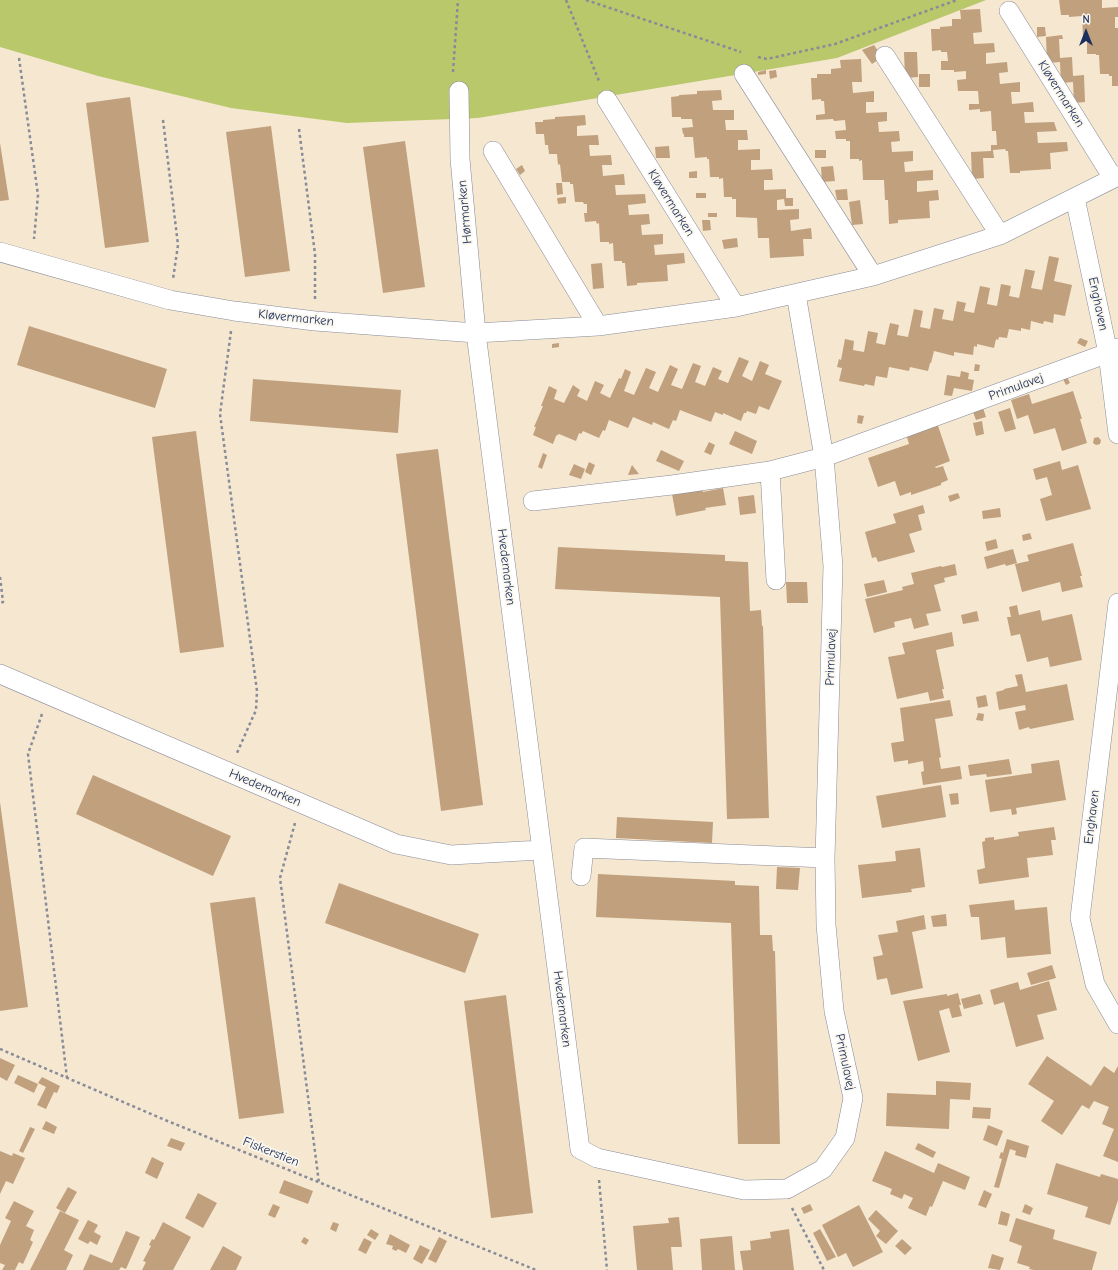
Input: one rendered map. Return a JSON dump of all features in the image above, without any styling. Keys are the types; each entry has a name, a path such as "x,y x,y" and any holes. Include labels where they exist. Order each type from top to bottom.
{"street":[{"name":"Kløvermarken","path":"0,252 170,300 234,311 315,321 476,333 598,326 736,307 873,276 1000,235 1116,177 1009,11"},
{"path":"885,56 1000,235"},
{"path":"744,74 873,276"},
{"name":"Hørmarken","path":"459,91 460,159 476,333"},
{"name":"Kløvermarken","path":"607,100 736,307"},
{"path":"493,151 598,326"},
{"name":"Enghaven","path":"1075,198 1113,351 1118,434"},
{"name":"Primulavej","path":"597,1158 744,1190 786,1189 823,1169 845,1138 852,1098 834,1011 826,925 825,858 833,566 824,457 796,294"},
{"name":"Hvedemarken","path":"476,333 580,1149 597,1158"},
{"name":"Primulavej","path":"533,501 672,485 770,471 824,457 1113,351"},
{"path":"770,471 776,580"},
{"name":"Enghaven","path":"1118,603 1080,918 1095,984 1118,1024"},
{"name":"Hvedemarken","path":"0,674 396,844 451,855 541,850"},
{"path":"581,876 584,848 825,858"}],"path":[{"path":"458,0 453,73 459,91"},
{"path":"566,0 607,100"},
{"path":"586,0 748,54"},
{"path":"754,56 767,59 835,44 957,0"},
{"path":"19,58 38,195 32,262"},
{"path":"163,120 178,245 170,300"},
{"path":"299,129 315,254 315,321"},
{"path":"229,772 256,710 257,691 220,414 234,311"},
{"path":"0,577 3,602 0,603"},
{"path":"49,695 28,754 67,1078"},
{"path":"301,804 280,878 320,1182"},
{"name":"Fiskerstien","path":"0,1049 165,1120 536,1270"},
{"path":"597,1158 607,1270"},
{"path":"786,1189 793,1211 824,1270"}],"green space":[{"path":"0,0 986,0 837,58 478,118 347,123 231,108 98,76 0,47"}],"building":[{"path":"1059,0 1102,0 1102,8 1118,7 1118,17 1115,17 1115,28 1118,28 1118,86 1112,86 1112,76 1109,76 1109,74 1100,74 1099,55 1087,54 1087,37 1083,37 1082,16 1069,17 1069,15 1061,15"},
{"path":"980,9 982,32 973,33 974,44 994,43 995,52 986,53 986,64 1007,62 1008,72 999,73 1000,84 1020,82 1020,92 1011,92 1012,104 1033,102 1034,112 1024,112 1025,123 1054,122 1057,131 1037,132 1038,143 1067,142 1068,151 1050,153 1051,169 1010,173 1008,151 1005,149 993,150 994,158 983,158 984,178 972,179 971,152 991,151 991,145 997,145 996,131 992,131 991,111 980,112 980,109 969,110 969,104 979,104 978,91 958,91 957,80 966,79 966,71 954,72 954,70 941,70 941,61 948,61 947,52 941,52 941,50 932,51 931,29 940,29 940,27 952,26 952,19 961,19 960,10"},
{"path":"1037,27 1045,27 1046,36 1037,37"},
{"path":"1062,35 1063,39 1059,39 1060,58 1072,57 1073,76 1084,75 1085,102 1074,103 1073,82 1061,83 1060,62 1047,63 1046,37"},
{"path":"874,45 882,57 872,64 862,50"},
{"path":"904,52 917,52 918,77 905,78"},
{"path":"861,59 862,82 852,82 853,93 874,91 874,102 866,102 866,113 887,112 887,121 878,122 879,132 899,131 900,141 891,142 892,152 913,151 913,161 904,162 905,172 933,170 933,180 917,181 917,192 938,190 939,200 929,201 930,218 898,220 898,223 889,224 888,200 885,200 884,180 863,180 862,160 859,161 859,159 850,159 850,141 846,141 846,139 836,139 835,131 846,130 845,120 816,120 816,115 825,114 824,101 821,101 821,99 812,100 811,78 817,78 817,74 831,74 831,69 841,68 840,60"},
{"path":"766,70 766,74 758,75 758,72"},
{"path":"776,70 777,77 770,79 769,71"},
{"path":"919,74 930,74 930,87 919,87"},
{"path":"721,90 722,100 712,101 713,110 734,110 734,120 725,120 726,130 747,130 748,140 738,140 738,150 760,149 760,160 751,160 751,170 772,169 773,180 764,180 764,190 786,189 786,198 793,198 793,206 785,206 784,199 777,200 777,210 799,209 799,219 790,220 791,231 811,228 812,239 803,239 804,256 770,258 769,238 758,238 757,218 736,217 736,199 732,199 732,197 724,197 723,178 719,179 719,177 710,177 709,159 707,159 707,157 695,158 693,137 684,137 682,128 693,127 692,119 672,117 671,97 697,94 697,91"},
{"path":"130,97 149,242 105,248 86,103"},
{"path":"585,115 586,125 577,126 577,136 598,135 599,145 589,145 590,156 611,155 612,165 602,165 603,176 624,174 625,185 615,185 616,195 645,194 646,203 628,205 629,215 649,214 650,224 641,225 642,235 663,234 663,244 654,245 655,255 684,253 685,263 667,265 668,281 637,283 637,285 627,286 625,263 622,263 622,261 614,261 613,243 609,244 609,242 600,242 599,223 597,224 596,221 585,222 584,213 587,213 587,204 584,204 583,202 575,202 573,184 570,184 570,182 562,182 557,154 549,154 548,145 545,145 544,134 536,134 535,122 555,119 555,117"},
{"path":"271,126 290,271 245,277 226,132"},
{"path":"405,141 425,287 383,293 363,147"},
{"path":"0,143 9,200 0,201"},
{"path":"669,146 670,158 656,158 655,147"},
{"path":"815,150 826,150 826,158 815,158"},
{"path":"522,165 525,171 520,175 516,169"},
{"path":"833,166 835,181 822,182 821,167"},
{"path":"697,171 697,178 689,178 689,172"},
{"path":"556,183 562,183 563,194 557,195"},
{"path":"847,189 848,200 837,200 835,190"},
{"path":"696,193 706,193 706,198 696,198"},
{"path":"566,197 566,203 558,204 557,198"},
{"path":"860,200 863,224 852,225 849,202"},
{"path":"708,213 717,213 717,217 708,217"},
{"path":"702,220 710,220 711,230 703,231"},
{"path":"737,238 738,247 724,249 722,240"},
{"path":"1049,256 1059,258 1054,281 1072,285 1065,316 1054,314 1053,323 1044,321 1043,324 1031,321 1030,330 1021,328 1021,331 1009,329 1007,338 999,337 998,340 996,339 994,348 977,344 977,347 974,346 973,355 954,352 954,356 934,351 928,371 910,367 909,371 889,367 887,378 876,376 874,386 865,384 864,386 839,381 842,368 837,367 839,359 841,360 845,339 854,341 853,350 864,352 868,331 878,333 876,343 885,345 890,323 899,325 897,335 908,337 914,309 923,311 920,327 930,329 934,308 944,310 942,319 953,321 957,301 966,303 964,311 974,313 980,286 990,288 987,304 997,306 1001,284 1011,286 1009,296 1019,298 1025,269 1035,271 1031,288 1042,290"},
{"path":"602,263 604,288 593,289 591,264"},
{"path":"29,326 167,369 155,408 17,365"},
{"path":"1080,338 1088,341 1085,347 1077,343"},
{"path":"559,343 559,347 552,348 552,344"},
{"path":"739,357 749,361 742,376 752,381 760,361 769,365 765,374 782,381 769,410 759,406 756,414 747,411 744,413 741,421 723,413 723,415 715,412 711,422 680,410 676,421 673,420 669,429 653,422 652,425 633,417 628,428 609,420 605,431 603,430 599,438 583,431 581,434 579,433 576,441 559,434 556,436 553,444 533,435 536,427 534,427 543,406 541,406 549,386 557,390 554,399 564,403 573,385 580,390 577,396 587,401 595,381 604,385 600,393 610,398 625,369 631,372 624,391 634,395 646,368 656,372 649,388 658,392 670,365 678,369 671,385 682,389 693,363 701,366 695,382 705,386 713,367 722,371 718,379 728,383"},
{"path":"975,364 980,365 979,371 974,371"},
{"path":"961,371 969,373 968,379 974,380 972,391 954,388 952,396 944,395 947,375 960,377"},
{"path":"1067,377 1070,383 1066,385 1063,379"},
{"path":"253,379 401,390 398,433 250,421"},
{"path":"1073,391 1082,419 1080,419 1087,443 1062,451 1055,428 1034,434 1028,415 1017,419 1011,400 1029,394 1032,404"},
{"path":"983,408 986,417 976,420 973,412"},
{"path":"1010,408 1016,429 1005,432 998,412"},
{"path":"858,415 864,416 862,424 857,423"},
{"path":"982,421 984,434 976,436 973,423"},
{"path":"937,423 950,461 935,467 943,466 948,480 941,483 941,485 911,495 911,492 900,496 895,481 878,487 868,458 909,444 906,434"},
{"path":"196,431 224,647 180,653 152,437"},
{"path":"735,431 757,441 752,454 729,444"},
{"path":"1098,437 1101,440 1100,444 1096,445 1093,443 1094,438"},
{"path":"709,442 715,445 711,455 704,452"},
{"path":"438,449 483,805 441,811 396,454"},
{"path":"661,450 684,461 679,471 656,461"},
{"path":"543,453 547,455 542,469 538,467"},
{"path":"1060,461 1062,470 1078,465 1091,509 1046,521 1040,499 1052,495 1047,477 1036,480 1033,469"},
{"path":"589,462 595,465 591,475 585,472"},
{"path":"574,464 585,469 581,479 569,475"},
{"path":"632,465 639,474 628,475"},
{"path":"723,488 726,505 705,508 706,510 676,516 672,494 702,489 703,492"},
{"path":"958,493 960,498 950,502 948,496"},
{"path":"754,495 756,513 740,515 738,497"},
{"path":"923,505 925,513 918,515 922,530 909,534 915,552 878,562 876,557 872,558 865,532 896,523 893,514"},
{"path":"1000,508 1001,517 983,519 982,511"},
{"path":"1030,533 1032,539 1023,541 1022,535"},
{"path":"996,539 998,548 987,551 985,542"},
{"path":"1073,543 1082,576 1080,576 1083,587 1062,592 1060,582 1022,592 1015,564 1029,561 1027,555"},
{"path":"558,547 725,555 725,561 748,562 750,611 761,610 763,626 769,818 727,819 720,597 555,589"},
{"path":"1013,549 1017,563 1006,566 1005,564 987,569 984,557"},
{"path":"955,564 957,575 944,578 945,582 934,585 941,611 926,614 929,625 914,629 911,618 894,622 895,627 874,633 865,599 903,590 902,587 914,584 911,573"},
{"path":"884,580 887,592 867,597 864,584"},
{"path":"786,582 807,582 808,603 787,603"},
{"path":"1017,605 1019,615 1040,610 1042,621 1072,614 1082,660 1050,667 1048,657 1027,662 1020,634 1011,636 1007,617 1011,617 1009,607"},
{"path":"977,611 979,621 963,624 961,615"},
{"path":"952,632 954,646 936,650 944,689 942,689 944,698 930,701 928,692 897,699 888,657 905,654 902,643"},
{"path":"1022,674 1026,692 1067,684 1074,720 1019,730 1015,712 1026,710 1025,705 999,710 996,692 1018,686 1015,675"},
{"path":"986,695 988,706 978,708 976,697"},
{"path":"950,700 953,716 935,719 941,757 939,758 941,769 960,766 962,779 923,785 921,772 924,771 923,761 908,764 908,760 894,762 891,743 904,741 900,708"},
{"path":"978,713 984,714 983,721 976,720"},
{"path":"1009,759 1012,774 987,777 986,774 970,776 968,765"},
{"path":"1059,760 1066,800 1016,808 1017,814 1012,815 1011,809 990,812 985,780 1032,773 1031,764"},
{"path":"93,775 231,836 213,876 76,814"},
{"path":"941,785 946,817 882,828 876,796"},
{"path":"958,793 959,804 951,805 949,794"},
{"path":"0,802 28,1007 0,1011"},
{"path":"617,817 713,822 712,843 616,838"},
{"path":"1054,827 1056,840 1051,840 1053,855 1027,858 1029,877 979,884 977,870 985,868 982,842 985,841 985,838 994,837 994,840 1019,836 1018,832"},
{"path":"920,848 925,887 911,889 912,892 862,898 858,865 896,861 895,851"},
{"path":"777,867 800,868 798,890 776,889"},
{"path":"598,874 735,881 735,885 759,886 760,935 772,935 773,951 775,951 780,1144 738,1144 731,923 596,917"},
{"path":"339,883 479,934 465,973 325,923"},
{"path":"255,897 284,1113 239,1119 210,903"},
{"path":"1014,900 1015,910 1047,907 1051,954 1007,958 1005,937 981,940 979,917 971,917 969,905"},
{"path":"946,914 947,926 933,927 931,916"},
{"path":"924,915 926,929 912,932 923,988 891,995 887,978 877,980 873,957 883,955 878,935 898,932 896,921"},
{"path":"1052,965 1056,978 1031,985 1027,973"},
{"path":"1049,981 1057,1010 1037,1015 1044,1039 1016,1047 1004,1002 994,1005 990,990 1018,982 1020,990"},
{"path":"958,993 962,1016 952,1018 949,1008 939,1011 950,1052 918,1061 903,1001 947,994 947,996"},
{"path":"980,994 983,1004 964,1009 961,999"},
{"path":"506,995 533,1213 491,1218 464,1001"},
{"path":"1047,1056 1091,1086 1104,1066 1114,1073 1118,1066 1118,1162 1103,1156 1114,1129 1102,1124 1109,1107 1094,1101 1089,1109 1082,1105 1062,1135 1041,1121 1054,1101 1028,1084"},
{"path":"0,1058 15,1065 7,1081 0,1077"},
{"path":"18,1075 38,1084 34,1093 14,1083"},
{"path":"42,1077 60,1086 57,1093 54,1092 46,1109 37,1105 46,1087 38,1083"},
{"path":"936,1081 971,1083 970,1100 950,1099 949,1129 886,1126 887,1093 936,1095"},
{"path":"973,1107 991,1108 990,1119 972,1118"},
{"path":"46,1121 57,1127 54,1134 42,1129"},
{"path":"988,1125 1003,1131 997,1146 983,1140"},
{"path":"30,1127 35,1129 23,1153 19,1151"},
{"path":"171,1138 185,1143 181,1151 167,1146"},
{"path":"1007,1139 1029,1146 1026,1158 1015,1155 1016,1151 1010,1149 999,1188 994,1187 1002,1159 999,1158 1001,1152 1003,1153"},
{"path":"918,1143 936,1152 933,1158 915,1149"},
{"path":"0,1151 12,1156 13,1153 25,1158 13,1184 6,1181 0,1194"},
{"path":"885,1151 934,1173 938,1163 970,1177 965,1190 943,1181 932,1207 930,1206 926,1216 908,1208 913,1198 904,1194 902,1199 890,1194 892,1189 872,1181"},
{"path":"152,1157 164,1163 157,1179 145,1173"},
{"path":"1056,1163 1100,1177 1101,1174 1118,1179 1118,1200 1110,1225 1085,1217 1088,1207 1047,1194"},
{"path":"284,1180 313,1191 308,1204 279,1193"},
{"path":"68,1187 77,1192 65,1213 56,1208"},
{"path":"984,1190 992,1194 986,1208 978,1205"},
{"path":"198,1193 217,1203 203,1228 185,1218"},
{"path":"14,1201 34,1211 26,1226 34,1230 30,1240 33,1242 23,1264 19,1262 15,1270 2,1270 5,1265 0,1263 0,1245 11,1221 5,1218"},
{"path":"273,1204 280,1207 275,1218 268,1215"},
{"path":"810,1204 813,1210 804,1214 801,1208"},
{"path":"1025,1204 1033,1208 1030,1215 1022,1212"},
{"path":"859,1205 883,1252 853,1267 846,1253 838,1257 822,1225"},
{"path":"876,1210 898,1231 886,1244 876,1236 880,1231 868,1219"},
{"path":"60,1211 79,1220 64,1250 73,1255 66,1270 30,1270"},
{"path":"1001,1211 1010,1214 1007,1226 998,1224"},
{"path":"679,1217 682,1247 671,1247 673,1270 637,1270 633,1226 669,1223 668,1218"},
{"path":"1016,1218 1055,1230 1053,1239 1097,1252 1092,1270 1034,1270 1029,1269 1030,1267 1017,1263 1022,1246 1009,1241"},
{"path":"88,1220 98,1225 94,1232 101,1236 97,1245 90,1241 88,1244 78,1239"},
{"path":"163,1222 191,1237 173,1270 142,1270 146,1262 143,1261 151,1246 149,1245 152,1239 154,1240"},
{"path":"333,1222 339,1224 336,1232 330,1229"},
{"path":"371,1229 379,1234 375,1240 367,1235"},
{"path":"789,1229 794,1270 743,1270 740,1251 751,1250 750,1241 771,1238 770,1232"},
{"path":"820,1229 836,1257 827,1261 813,1233"},
{"path":"126,1231 140,1237 126,1269 121,1267 119,1270 83,1270 90,1254 112,1263"},
{"path":"390,1234 410,1245 406,1253 398,1249 396,1251 392,1249 393,1246 386,1244"},
{"path":"732,1236 735,1270 702,1270 700,1239"},
{"path":"304,1237 309,1240 306,1245 301,1242"},
{"path":"439,1237 447,1241 436,1263 428,1259"},
{"path":"364,1238 372,1242 366,1254 358,1250"},
{"path":"902,1239 912,1248 905,1255 895,1246"},
{"path":"420,1245 430,1250 422,1264 413,1259"},
{"path":"223,1246 242,1257 236,1270 210,1270"},
{"path":"992,1254 1004,1258 1000,1270 988,1268"}]}
